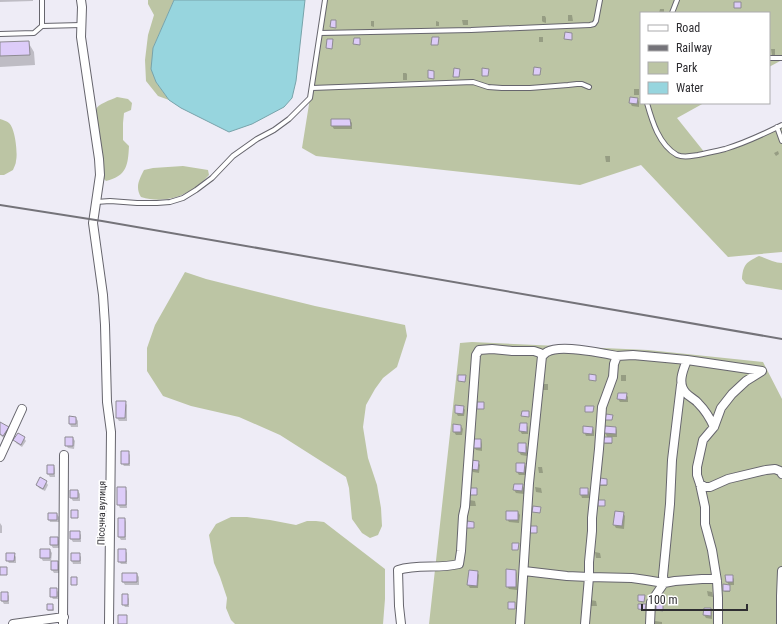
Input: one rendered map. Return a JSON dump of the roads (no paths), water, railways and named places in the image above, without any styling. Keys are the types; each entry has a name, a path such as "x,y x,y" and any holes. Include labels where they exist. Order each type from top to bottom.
{"street":[{"name":"Пісочна вулиця","path":"81,0 81,37 100,175 94,223 105,325 107,402 111,432 110,624"},
{"path":"401,624 398,570 412,567 448,566 459,564 465,507 476,355 479,350 492,349 534,351 540,353 542,356"},
{"path":"520,624 529,483 538,387 542,356 555,349 572,349 617,356 633,355 687,360 762,371 746,381 732,394 721,408 714,427 703,440 697,467 697,475 705,506 705,524 718,581 718,624"},
{"path":"584,624 602,407 614,377 614,364 617,356"},
{"path":"650,624 651,602 664,583 663,576 670,504 672,460 683,370 687,360"},
{"path":"681,384 685,393 698,403 714,427"},
{"path":"0,457 22,409"},
{"path":"13,624 64,621 64,455"},
{"path":"700,484 705,487 710,487 728,479 766,470 775,469 780,471 782,474"},
{"path":"781,624 782,570"},
{"path":"524,572 567,576 632,578 664,583 702,579 714,579 718,581"}],"lane":[{"path":"42,0 42,26"},
{"path":"96,202 110,200 137,203 157,203 170,202 183,198 212,178 233,156 289,119 310,98 325,0"},
{"path":"320,33 471,30 590,25 594,24 596,21 600,0"},
{"path":"672,12 677,0"},
{"path":"0,34 34,33 42,26 81,25"},
{"path":"770,58 782,58"},
{"path":"312,88 473,82 488,87 502,88 530,88 577,84 582,84 589,87"},
{"path":"647,104 656,129 663,142 678,156 683,157 725,149 782,125"},
{"path":"777,128 782,141"}],"water":[{"path":"174,0 305,0 296,81 292,98 284,107 252,124 229,132 181,108 169,100 156,82 151,69 153,48"}],"railway":[{"path":"0,205 102,221 782,339"}]}
